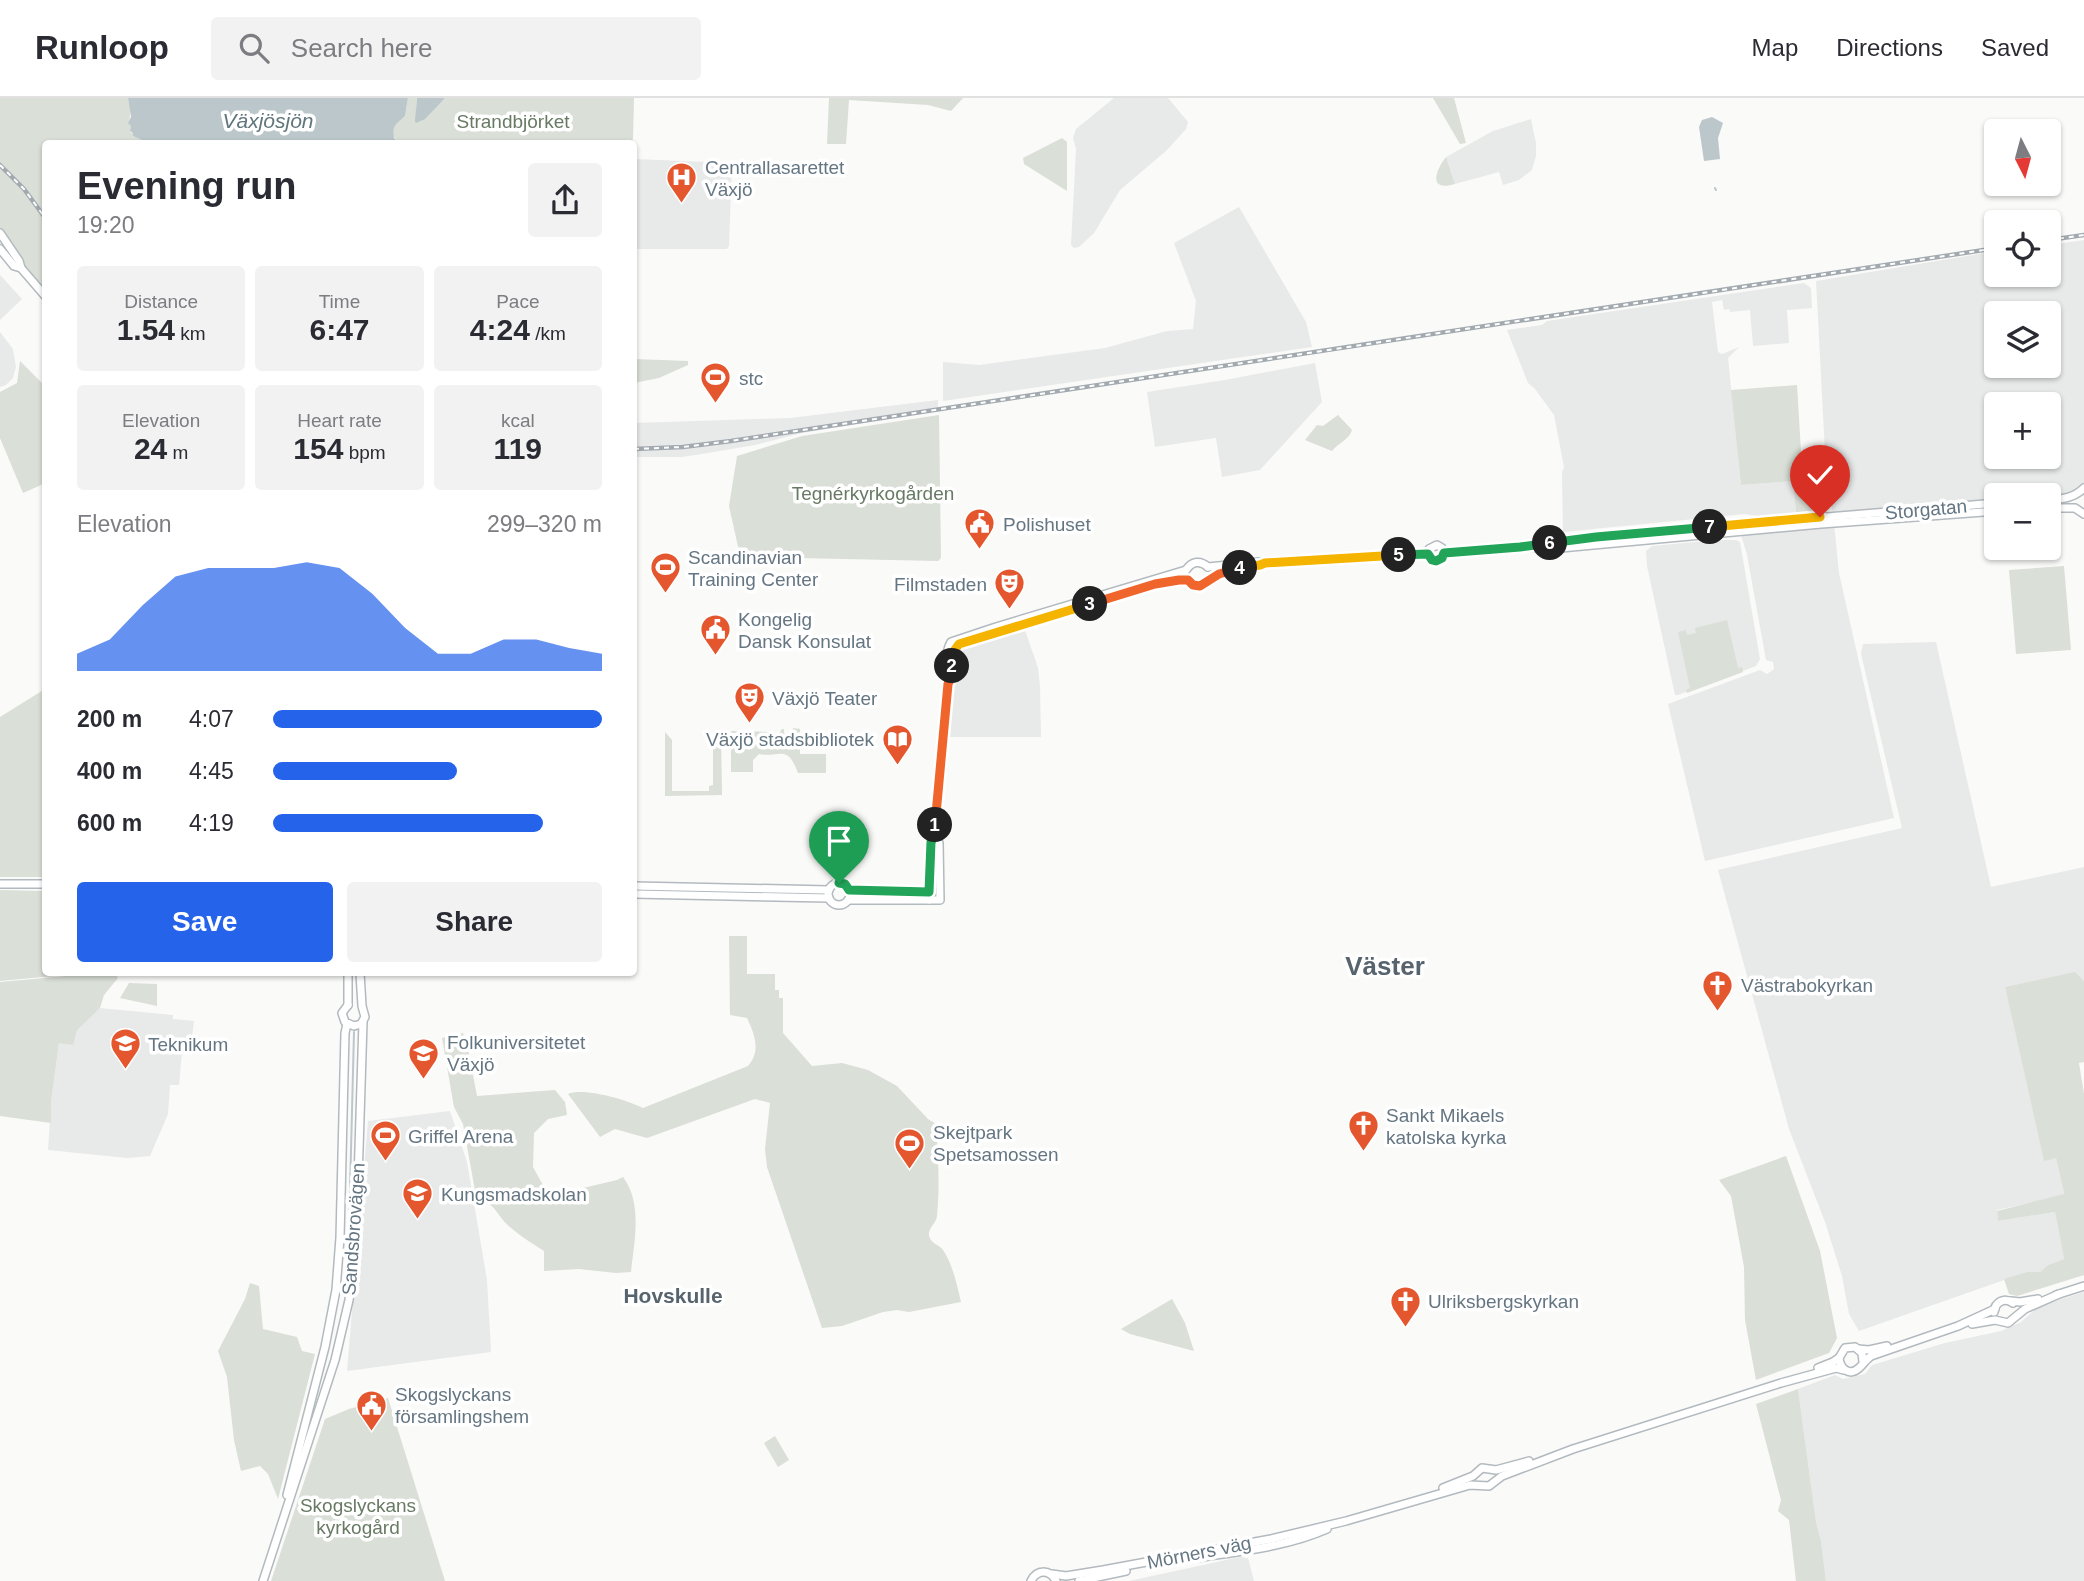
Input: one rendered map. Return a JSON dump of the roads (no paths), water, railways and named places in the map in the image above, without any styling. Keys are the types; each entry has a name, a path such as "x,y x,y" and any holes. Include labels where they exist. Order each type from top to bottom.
{"main road":[{"path":"0,233 19,261 20,268"},
{"path":"0,249 42,293"},
{"path":"2061,499 2082,490"},
{"path":"2082,490 2078,503 2084,514"},
{"name":"Storgatan","path":"1265,563 1428,554 1429,549 1437,545 1444,553 1520,547 1596,537 1984,504"},
{"path":"2061,508 2075,508 2084,514"},
{"name":"Storgatan","path":"1520,547 1561,548 1631,543 1808,525 1984,512"},
{"path":"929,896 931,842 935,835 948,684 951,678 952,647 956,639 1186,569 1196,562 1208,567 1265,563"},
{"path":"1186,569 1188,580 1193,585 1200,586 1231,570 1265,563"},
{"path":"1208,567 1209,579"},
{"path":"952,647 1122,594 1168,581 1188,580"},
{"path":"849,900 849,890 845,884 834,884 829,894 833,904 839,905 849,900 940,896 939,843 935,835"},
{"path":"0,884 42,884"},
{"path":"637,886 829,894"},
{"path":"849,890 929,896"},
{"path":"637,894 829,894"},
{"path":"348,976 348,1005 342,1013 343,1020 347,1024 357,1026 363,1021 365,1013 360,976"},
{"path":"348,1005 355,1003 362,1006"},
{"name":"Sandsbrovägen","path":"263,1581 335,1360 349,1300 357,1224 363,1021"},
{"name":"Sandsbrovägen","path":"273,1550 325,1347 336,1290 340,1252 347,1024"},
{"path":"2000,1321 1995,1315 1995,1309 2000,1301 2020,1303 2084,1286"},
{"path":"1958,1326 1984,1321 2005,1323 2029,1307 2059,1294"},
{"path":"2011,1301 2017,1308 2016,1315"},
{"path":"1573,1450 1492,1470 1482,1468 1477,1473 1476,1480 1480,1485 1489,1486 1502,1475 1781,1383 1829,1369 1857,1370 1871,1356 1958,1326 1995,1309"},
{"path":"1781,1383 1827,1365 1839,1358 1845,1348 1868,1350 1922,1338"},
{"path":"1858,1349 1863,1356 1863,1362"},
{"path":"1839,1358 1844,1370"},
{"path":"1492,1470 1494,1480"},
{"name":"Mörners väg","path":"1079,1581 1186,1559 1263,1548 1302,1538 1468,1479 1477,1473"},
{"name":"Mörners väg","path":"1399,1504 1470,1485 1480,1485"},
{"name":"Mörners väg","path":"1031,1580 1040,1572 1048,1572 1054,1578 1115,1568 1271,1539 1346,1521"}],"water":[{"name":"Växjösjön","path":"128,98 408,98 405,116 393,131 396,140 142,140 133,136 130,131 131,126 128,123 131,117"},
{"path":"417,98 445,98 425,119 416,123"},
{"path":"1712,117 1723,123 1718,138 1720,159 1704,161 1699,127 1702,120"}],"waterway":[{"path":"349,1229 354,1032"}],"railway":[{"path":"0,165 24,189 42,214"},
{"path":"2061,238 2084,235"},
{"path":"637,449 731,441 1984,250"}],"place":[{"name":"Centrallasarettet Växjö","path":"682,205"},
{"name":"stc","path":"716,405"},
{"name":"Polishuset","path":"980,551"},
{"name":"Scandinavian Training Center","path":"665,595"},
{"name":"Filmstaden","path":"1010,611"},
{"name":"Kongelig Dansk Konsulat","path":"715,657"},
{"name":"Växjö Teater","path":"749,725"},
{"name":"Växjö stadsbibliotek","path":"897,766"},
{"name":"Västrabokyrkan","path":"1718,1012"},
{"name":"Teknikum","path":"125,1071"},
{"name":"Folkuniversitetet Växjö","path":"424,1080"},
{"name":"Sankt Mikaels katolska kyrka","path":"1363,1153"},
{"name":"Griffel Arena","path":"385,1163"},
{"name":"Skejtpark Spetsamossen","path":"910,1170"},
{"name":"Kungsmadskolan","path":"418,1221"},
{"name":"Ulriksbergskyrkan","path":"1405,1328"},
{"name":"Skogslyckans församlingshem","path":"372,1432"}],"district":[{"name":"Väster","path":"1385,966"},
{"name":"Hovskulle","path":"673,1296"}],"park label":[{"name":"Strandbjörket","path":"513,121"},
{"name":"Tegnérkyrkogården","path":"873,493"},
{"name":"Skogslyckans kyrkogård","path":"358,1516"}]}
